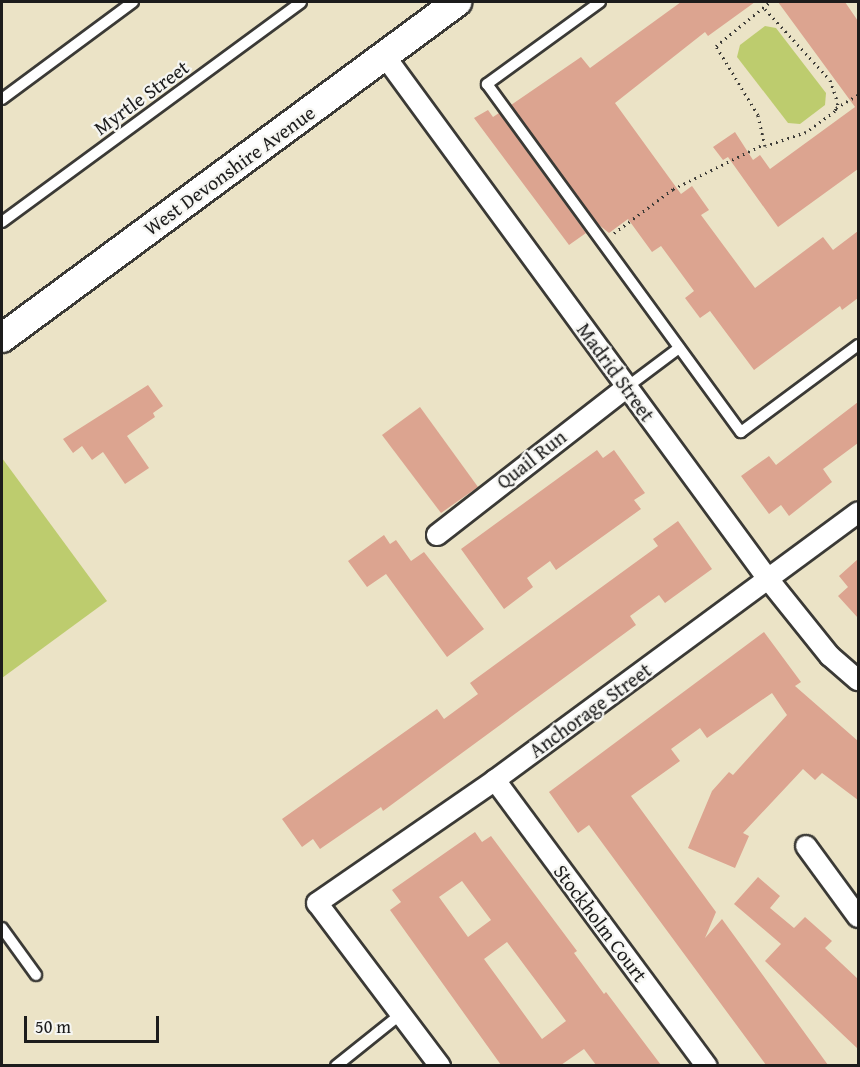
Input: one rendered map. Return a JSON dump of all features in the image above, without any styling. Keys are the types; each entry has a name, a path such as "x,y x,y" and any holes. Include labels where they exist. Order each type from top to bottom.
{"main road":[{"name":"West Devonshire Avenue","path":"2,338 457,2"}],"street":[{"name":"Madrid Street","path":"384,55 768,579 830,656 858,680"},
{"name":"Quail Run","path":"436,534 627,387"},
{"name":"Anchorage Street","path":"401,1014 317,903 495,780 858,512"},
{"name":"Stockholm Court","path":"495,780 707,1065"},
{"path":"806,846 858,917"},
{"path":"401,1014 440,1065"}],"lane":[{"path":"2,99 133,2"},
{"name":"Myrtle Street","path":"2,222 301,2"},
{"path":"600,2 487,84 741,432 858,345"},
{"path":"627,387 679,348"},
{"path":"2,928 36,975"},
{"path":"336,1065 401,1014"}],"path":[{"path":"764,144 758,115 716,46 765,9 770,2"},
{"path":"765,9 830,80 836,93 836,108"},
{"path":"602,242 673,189 764,144 806,132 836,108 858,95"}],"green space":[{"path":"765,26 776,28 826,93 825,105 800,124 788,123 737,57 740,45"},
{"path":"2,458 107,601 2,678"}],"building":[{"path":"681,2 755,2 708,36 705,32 615,103 681,194 692,186 709,210 701,215 755,288 823,237 833,250 858,231 858,298 842,310 840,306 754,370 710,311 700,318 685,298 694,291 661,246 652,252 628,219 609,233 598,224 511,105 581,57 590,68"},
{"path":"778,2 845,2 858,21 858,169 778,227 728,157 723,160 713,147 735,132 753,160 760,155 770,169 855,107"},
{"path":"488,110 493,117 499,113 586,233 569,245 474,118"},
{"path":"148,385 163,406 153,413 155,417 127,436 149,468 125,484 103,452 92,460 82,446 73,453 63,439"},
{"path":"858,402 858,443 823,469 832,482 789,516 781,505 769,514 741,476 769,456 776,465"},
{"path":"420,407 478,487 441,513 382,435"},
{"path":"597,450 603,458 614,450 645,493 634,500 641,509 556,570 550,561 527,578 533,587 504,609 461,549"},
{"path":"678,521 712,569 665,603 659,595 630,616 636,625 383,811 381,807 320,849 313,839 302,847 282,819 437,709 444,719 478,694 470,683 658,546 653,539"},
{"path":"384,535 390,544 396,540 411,561 424,552 484,629 447,657 386,574 367,587 348,561"},
{"path":"858,559 858,618 838,596 848,587 839,576"},
{"path":"764,632 801,682 795,686 858,741 858,800 822,773 815,780 803,769 743,833 749,836 735,868 688,848 712,791 729,772 733,775 787,715 772,693 707,738 700,728 671,749 680,761 631,796 716,912 705,938 722,919 828,1065 766,1065 589,825 578,833 549,792"},
{"path":"475,832 482,842 491,836 577,951 574,953 604,994 606,992 661,1065 596,1065 584,1049 561,1065 501,1065 390,910 401,902 392,890","holes":["462,881 491,920 468,937 439,897","507,942 566,1021 542,1039 484,959"]},
{"path":"758,877 780,896 770,908 794,928 805,917 832,941 825,948 858,979 858,1049 765,961 781,944 734,904"}]}
